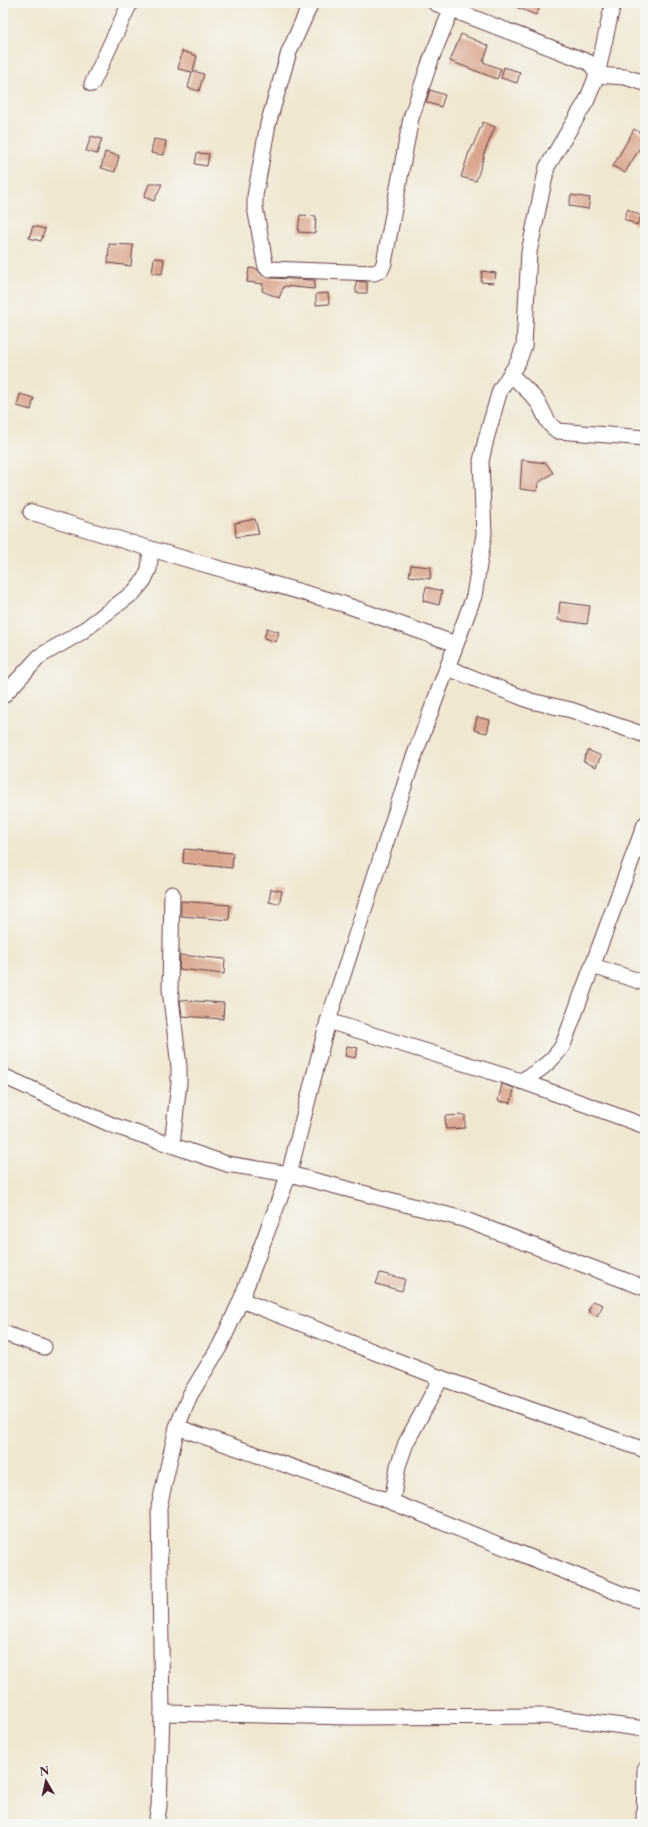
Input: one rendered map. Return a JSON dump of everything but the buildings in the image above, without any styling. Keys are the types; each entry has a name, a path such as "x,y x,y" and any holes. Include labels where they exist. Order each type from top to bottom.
{"street":[{"path":"92,84 130,3"},
{"path":"310,3 289,52 268,124 255,196 255,207 265,263 266,267 270,269 374,272 381,270 412,118 431,59 453,6"},
{"path":"435,3 453,6 588,62 593,67 597,75"},
{"path":"156,1824 159,1806 162,1713 159,1507 177,1427 190,1395 220,1346 241,1300 289,1174 328,1021 412,762 474,596 484,534 481,461 500,390 518,362 524,346 529,252 547,167 587,100 597,75 613,3"},
{"path":"597,75 625,77 645,82"},
{"path":"510,374 530,393 538,403 551,427 558,431 645,438"},
{"path":"31,512 151,549 343,604 456,644"},
{"path":"3,696 40,656 80,633 134,592 144,580 149,569 151,549"},
{"path":"448,668 531,701 571,710 645,735"},
{"path":"521,1081 544,1068 555,1058 563,1045 644,828"},
{"path":"172,894 170,989 179,1067 179,1082 172,1145"},
{"path":"593,966 645,983"},
{"path":"328,1021 521,1081 645,1126"},
{"path":"3,1076 112,1125 227,1164 289,1174 463,1219 645,1288"},
{"path":"241,1300 441,1378 645,1450"},
{"path":"3,1333 44,1347"},
{"path":"392,1502 398,1466 406,1443 441,1378"},
{"path":"177,1427 392,1502 645,1602"},
{"path":"162,1713 350,1716 547,1716 645,1729"},
{"path":"644,1824 645,1769"}]}
